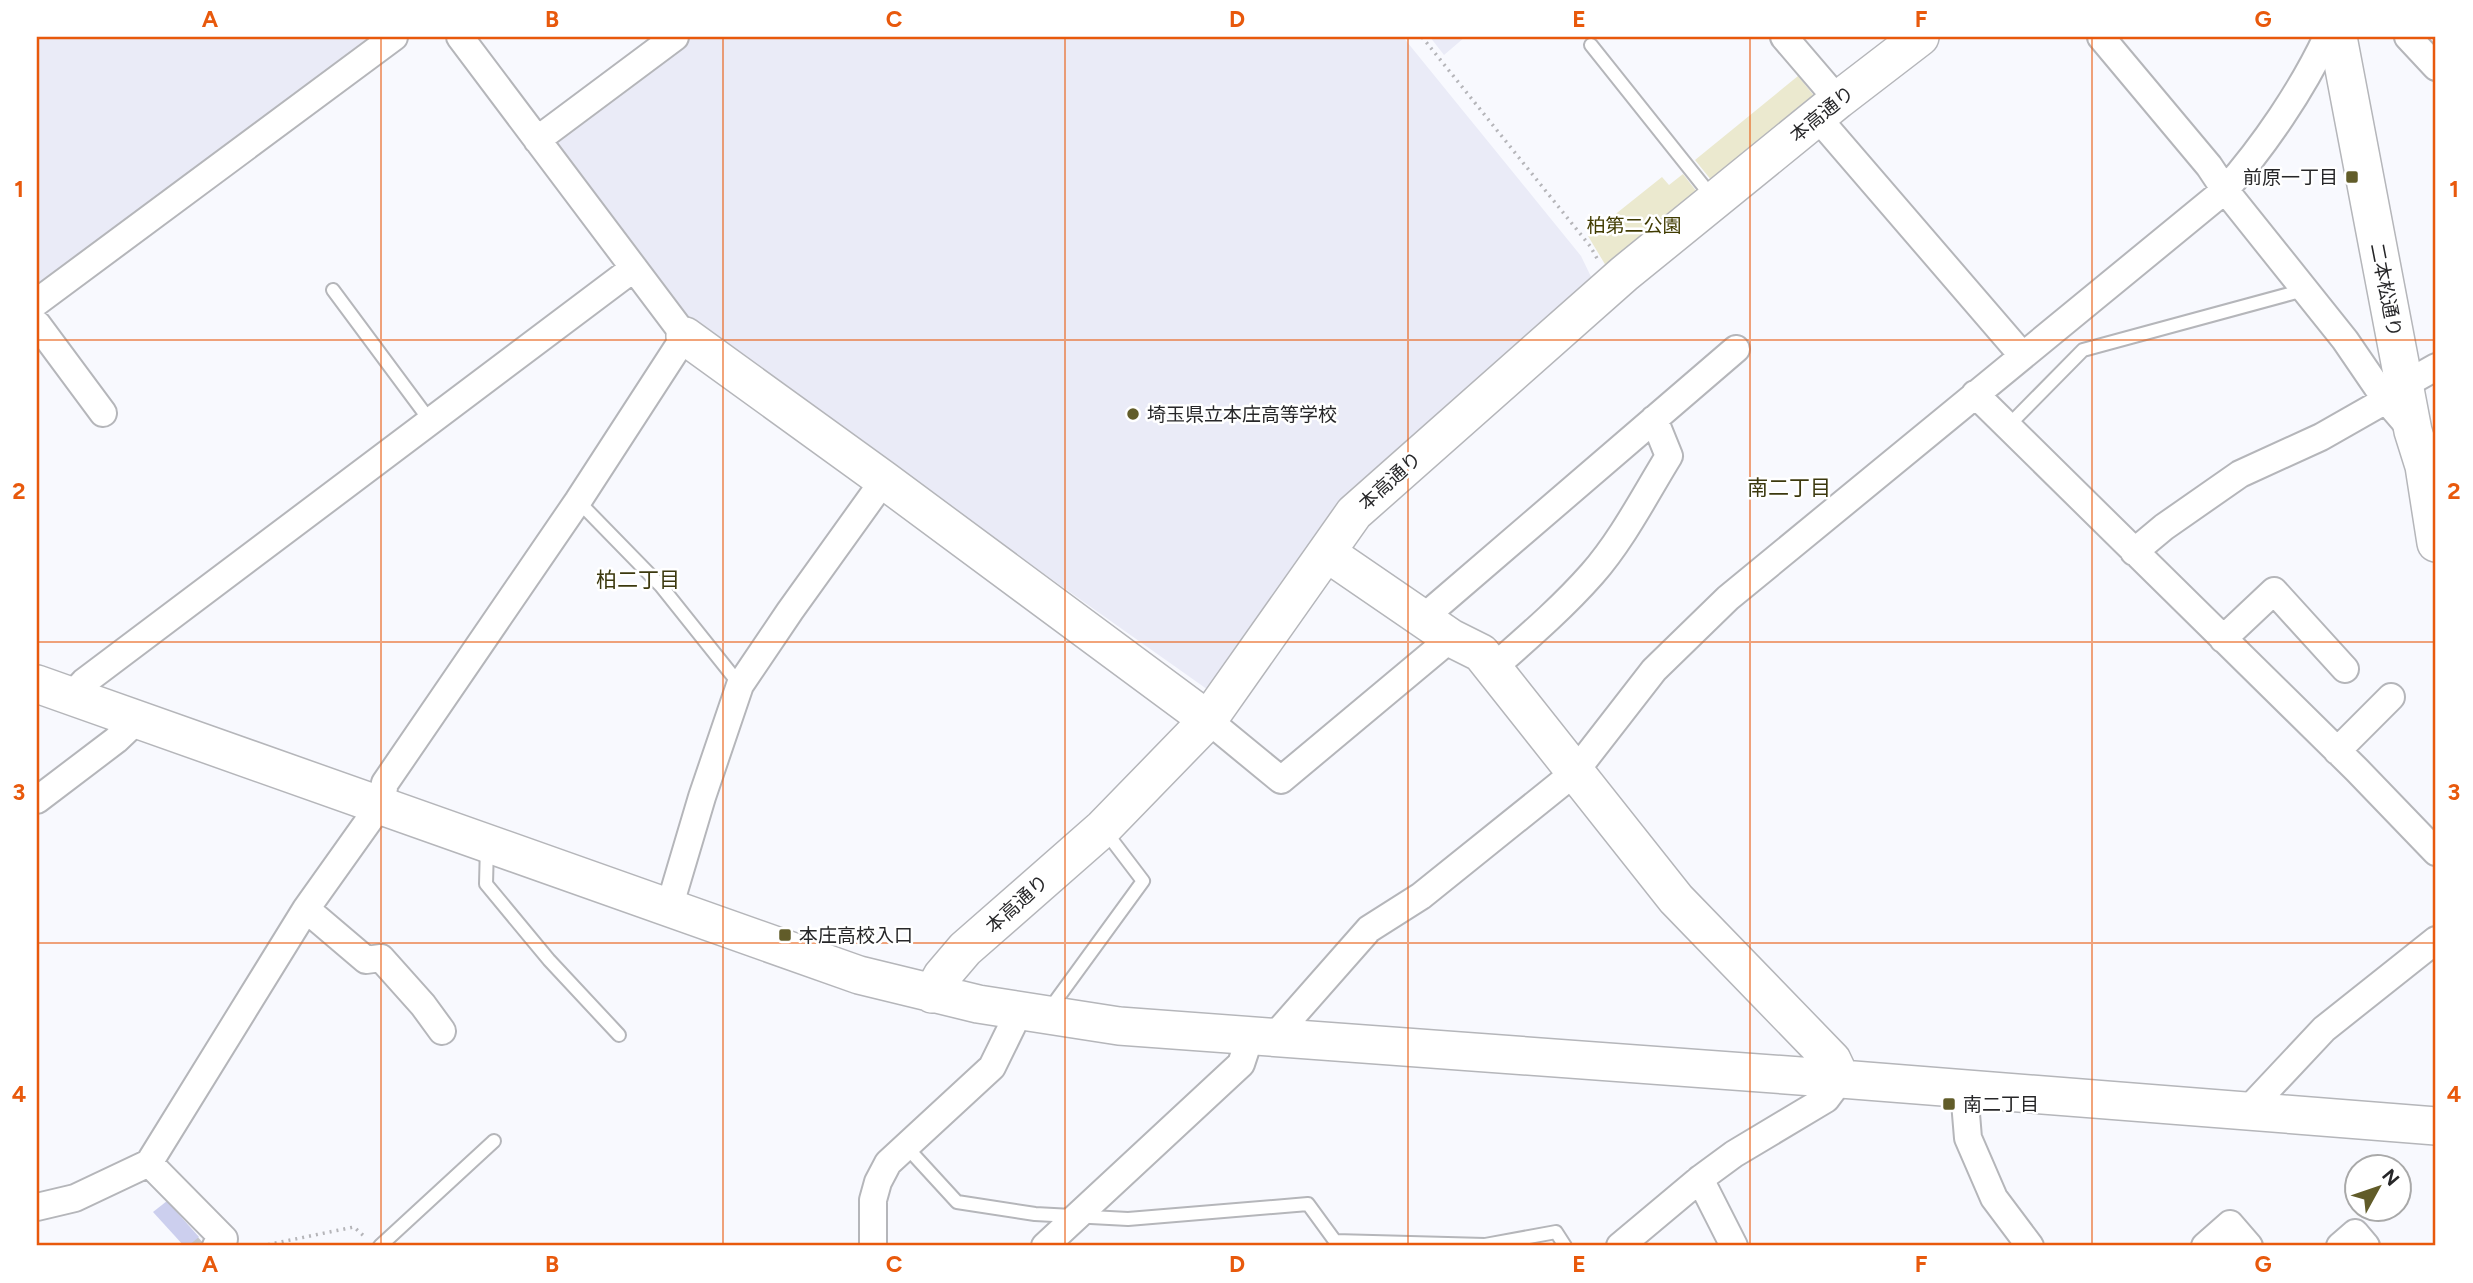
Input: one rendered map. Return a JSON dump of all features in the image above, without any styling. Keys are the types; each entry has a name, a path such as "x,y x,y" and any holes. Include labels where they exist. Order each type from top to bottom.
{"street":[{"path":"37,302 394,37"},
{"path":"460,37 685,336 1208,720 1282,780 1654,419 1736,349"},
{"path":"537,140 675,37"},
{"path":"1784,37 1827,108 2022,355"},
{"name":"本高通り","path":"932,994 942,976 965,950 1103,828 1208,720 1354,513 1612,284 1827,108 1920,37"},
{"path":"2101,37 2209,166 2225,190 2345,340 2395,393"},
{"path":"1045,1246 1241,1064 1261,1038 1369,929 1421,896 1574,773 1654,670 1728,597 2225,190 2250,162 2315,63 2327,37"},
{"name":"二本松通り","path":"2338,37 2395,393 2430,474 2436,543"},
{"path":"2408,37 2436,67"},
{"path":"47,682 84,682 634,268"},
{"path":"37,324 103,413"},
{"path":"37,1207 75,1198 149,1163 306,909 380,805 385,783 578,501 685,336"},
{"path":"2134,552 2164,527 2240,474 2321,437 2436,367"},
{"path":"1975,394 2436,852"},
{"path":"1493,668 1548,619 1593,572 1621,532 1669,456 1654,419"},
{"path":"669,908 702,796 740,685 884,480"},
{"path":"1327,553 1437,628 1481,653 1676,899 1832,1060 1841,1079"},
{"path":"2223,639 2274,591 2344,669"},
{"path":"47,682 136,721 859,975 932,994 1032,1014 1119,1027 1841,1079 2436,1126"},
{"path":"2337,751 2391,697"},
{"path":"37,800 116,740 136,721"},
{"path":"306,909 366,960 381,958 442,1031"},
{"path":"2247,1111 2324,1029 2436,940"},
{"path":"873,1246 873,1200 878,1182 888,1163 992,1067 1032,1014"},
{"path":"1620,1246 1734,1154 1826,1099 1841,1079"},
{"path":"1964,1090 1968,1138 1994,1198 2030,1246"},
{"path":"149,1163 223,1240 216,1246"},
{"path":"1700,1179 1734,1246"},
{"path":"2205,1246 2230,1224 2249,1246"},
{"path":"2340,1246 2355,1233 2366,1246"}],"lane":[{"path":"1591,45 1715,200"},
{"path":"333,290 431,422"},
{"path":"2009,425 2083,350 2305,290"},
{"path":"578,501 661,586 740,685"},
{"path":"1032,1014 1143,881 1103,828"},
{"path":"486,842 486,884 549,960 619,1035"},
{"path":"374,1243 494,1141"},
{"path":"907,1144 957,1202 1075,1218 1128,1219 1308,1204 1335,1241 1485,1245 1556,1232 1565,1246"}],"path":[{"path":"1422,37 1590,246 1612,284"},
{"path":"261,1246 354,1227 374,1243"}],"shaded area":[{"path":"37,37 385,37 37,296"},
{"name":"埼玉県立本庄高等学校","path":"691,37 1403,37 1581,256 1595,285 1344,505 1211,692 690,323 558,146 559,135"},
{"path":"1430,37 1465,37 1444,55"}],"green space":[{"name":"柏第二公園","path":"1798,76 1819,102 1716,186 1695,160"},
{"name":"柏第二公園","path":"1683,174 1697,192 1609,271 1588,236 1662,177 1669,185"}],"building":[{"path":"167,1201 199,1237 188,1246 184,1246 153,1212"}],"place":[{"name":"前原一丁目","path":"2352,177"},
{"name":"埼玉県立本庄高等学校","path":"1133,414"},
{"name":"本庄高校入口","path":"785,935"},
{"name":"南二丁目","path":"1949,1104"}],"district":[{"name":"南二丁目","path":"1789,487"},
{"name":"柏二丁目","path":"638,579"}]}
